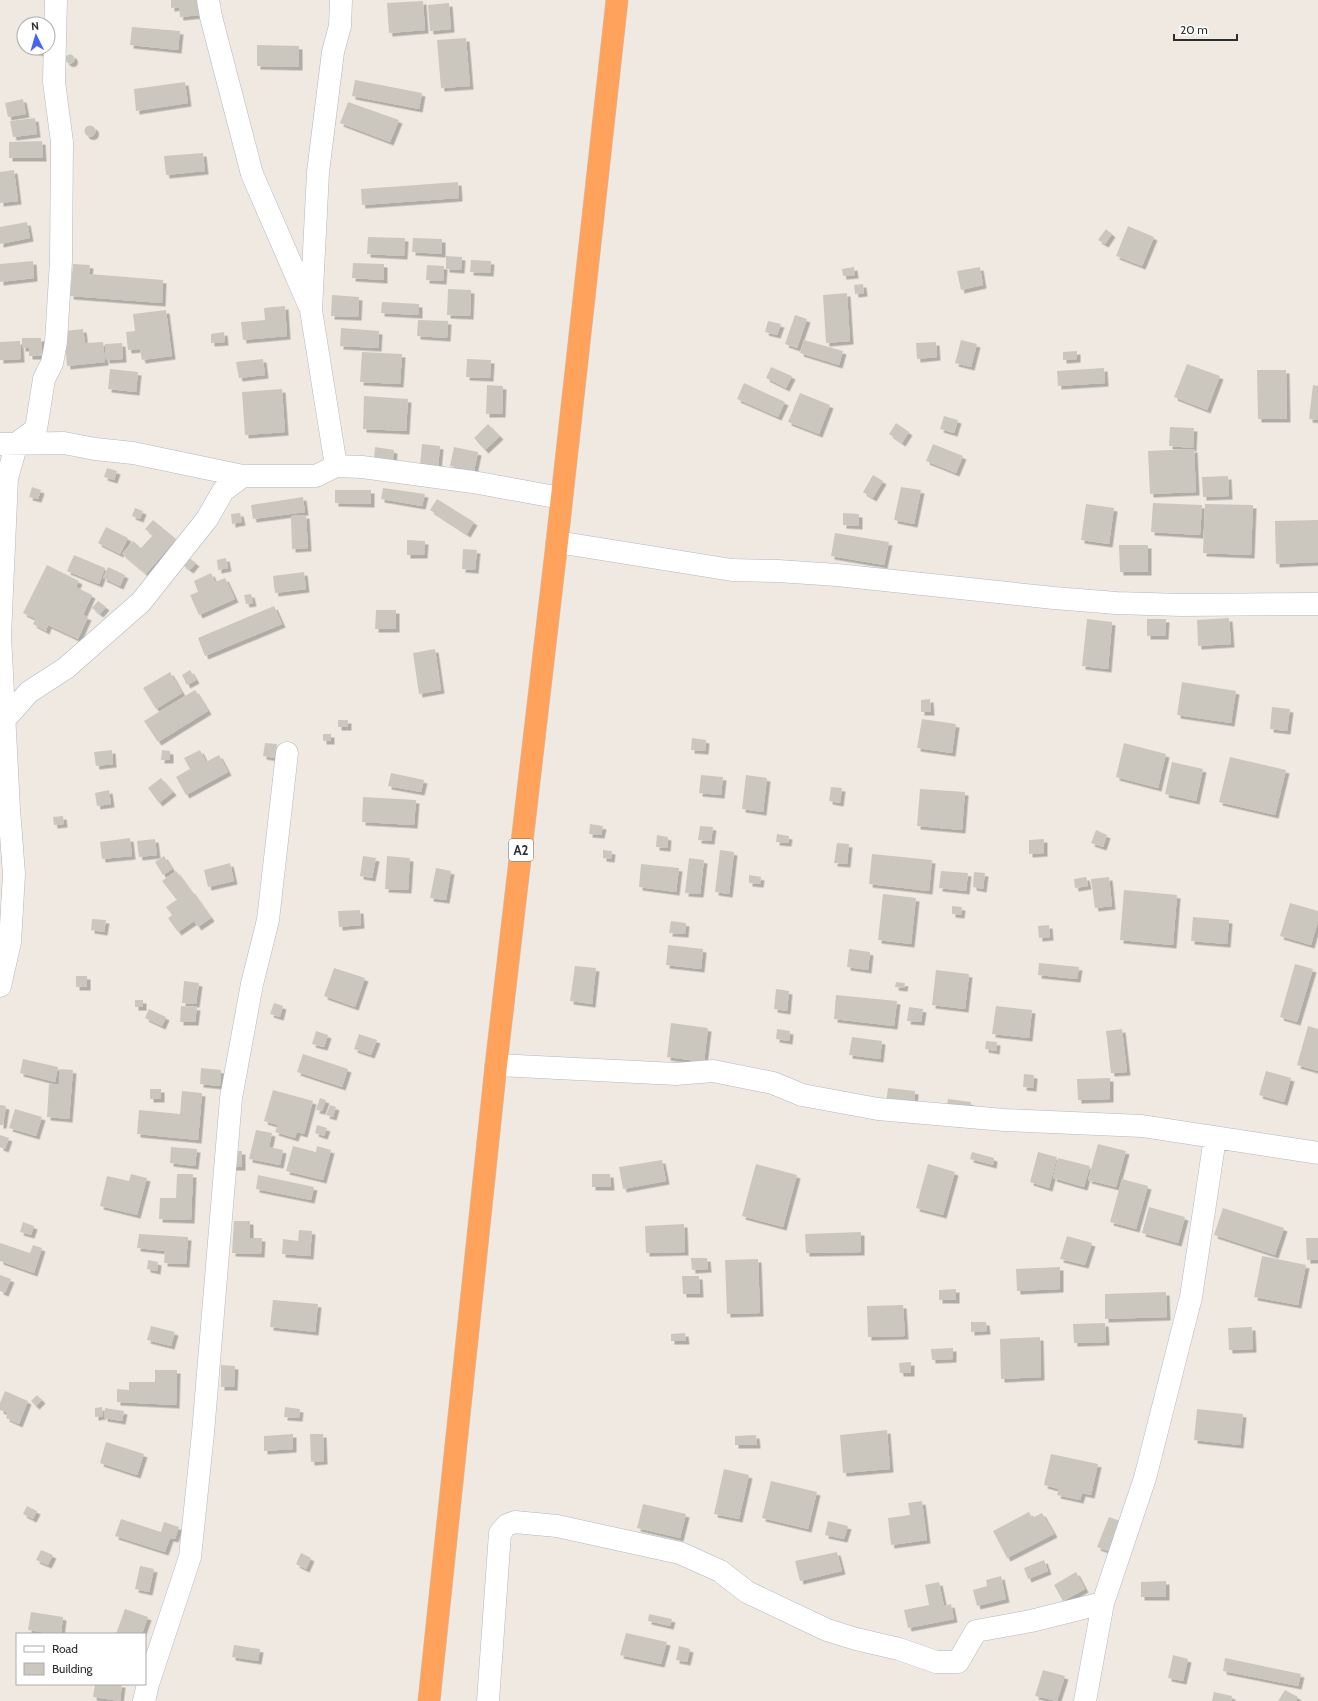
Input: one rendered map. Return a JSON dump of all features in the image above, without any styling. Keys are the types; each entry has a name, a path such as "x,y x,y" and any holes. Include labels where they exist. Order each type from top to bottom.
{"highway":[{"name":"A2","path":"429,1701 496,1065 557,542 617,0"}],"street":[{"path":"9,444 36,429 44,379 52,363 56,342 61,261 62,182 62,142 54,82 56,0"},
{"path":"208,0 210,17 252,174 311,310"},
{"path":"336,466 311,310 318,172 334,52 340,26 341,0"},
{"path":"9,444 64,443 95,449 133,453 243,476 316,476 336,466 404,472 561,498"},
{"path":"0,986 10,942 14,874 8,809 5,718 0,636 9,444"},
{"path":"5,718 29,692 66,668 142,602 207,519 223,491 243,476"},
{"path":"557,542 732,570 778,571 830,575 1054,598 1116,603 1182,605 1318,604"},
{"path":"144,1701 148,1684 190,1557 203,1433 231,1098 252,984 268,920 287,753"},
{"path":"496,1065 676,1074 713,1072 773,1082 802,1095 878,1109 1004,1120 1142,1126 1318,1153"},
{"path":"1085,1701 1103,1604 1145,1478 1191,1297 1215,1138"},
{"path":"488,1701 500,1533 507,1525 515,1522 557,1526 680,1554 720,1571 747,1592 827,1630 856,1639 899,1649 936,1662 958,1662 976,1631 1103,1604"}],"building":[{"path":"171,0 198,0 200,15 180,17 179,7 171,8"},
{"path":"423,1 425,30 389,33 387,3"},
{"path":"449,3 451,29 430,31 428,5"},
{"path":"132,27 180,31 178,50 130,45"},
{"path":"466,38 470,86 441,88 437,40"},
{"path":"257,45 299,46 299,67 257,66"},
{"path":"68,55 72,55 74,59 72,63 68,63 66,61 66,57"},
{"path":"355,80 422,93 419,109 352,96"},
{"path":"185,82 188,103 136,111 134,89"},
{"path":"23,99 26,114 8,117 5,103"},
{"path":"348,102 399,120 390,142 340,123"},
{"path":"35,118 37,134 13,137 10,121"},
{"path":"88,126 92,126 94,127 94,135 88,136 85,133 85,129"},
{"path":"42,141 43,158 9,158 9,142"},
{"path":"203,153 205,171 166,175 164,156"},
{"path":"14,170 18,201 0,203 0,172"},
{"path":"458,182 459,198 362,205 361,189"},
{"path":"27,222 30,238 0,244 0,227"},
{"path":"1128,226 1154,237 1142,266 1116,256"},
{"path":"1106,229 1112,234 1105,244 1098,240"},
{"path":"368,237 405,238 404,256 367,254"},
{"path":"413,238 442,239 442,254 412,252"},
{"path":"446,256 462,257 461,270 446,269"},
{"path":"471,260 491,261 490,273 470,272"},
{"path":"33,261 34,278 0,282 0,264"},
{"path":"353,263 384,264 384,280 352,278"},
{"path":"73,264 90,265 89,274 163,280 162,303 70,296"},
{"path":"427,265 444,266 443,281 426,280"},
{"path":"854,267 855,275 843,276 842,269"},
{"path":"980,267 983,285 961,290 957,271"},
{"path":"863,284 864,293 855,294 854,285"},
{"path":"448,289 471,290 470,316 447,315"},
{"path":"847,293 850,341 826,343 823,295"},
{"path":"332,295 359,297 358,317 331,316"},
{"path":"382,302 419,304 419,315 381,313"},
{"path":"285,306 287,336 243,340 241,322 265,320 264,308"},
{"path":"166,310 172,356 142,360 140,349 128,350 126,332 135,331 133,314"},
{"path":"795,315 807,319 797,348 785,344"},
{"path":"418,320 448,321 447,338 417,336"},
{"path":"768,321 781,324 777,335 765,332"},
{"path":"341,328 379,331 378,348 340,346"},
{"path":"83,329 85,343 103,342 105,362 67,366 64,331"},
{"path":"224,332 225,342 211,343 211,334"},
{"path":"22,338 41,338 42,356 29,356 29,348 22,348"},
{"path":"804,340 843,351 839,365 800,353"},
{"path":"961,340 977,344 971,367 955,363"},
{"path":"20,341 21,359 0,360 0,342"},
{"path":"936,342 937,357 917,359 916,343"},
{"path":"122,343 123,359 106,360 105,344"},
{"path":"1077,351 1077,359 1063,360 1063,352"},
{"path":"362,352 402,354 400,384 360,382"},
{"path":"263,359 265,375 239,378 236,362"},
{"path":"467,359 491,360 490,378 466,377"},
{"path":"1187,364 1220,376 1207,410 1174,397"},
{"path":"771,367 792,376 786,388 766,378"},
{"path":"1104,368 1105,383 1058,386 1057,371"},
{"path":"110,369 138,372 136,392 108,389"},
{"path":"1257,370 1286,370 1287,419 1258,419"},
{"path":"744,383 785,402 778,417 737,399"},
{"path":"487,385 503,386 502,414 486,414"},
{"path":"1313,385 1318,386 1318,420 1309,419"},
{"path":"282,389 285,432 245,435 242,392"},
{"path":"800,393 830,405 819,434 788,422"},
{"path":"364,396 408,399 406,431 363,429"},
{"path":"944,416 958,420 954,433 940,429"},
{"path":"896,423 909,432 902,443 889,434"},
{"path":"488,424 500,436 485,450 474,438"},
{"path":"1170,427 1194,428 1193,448 1169,446"},
{"path":"422,444 440,446 438,468 420,466"},
{"path":"933,444 963,456 956,473 926,461"},
{"path":"375,447 394,450 393,461 374,459"},
{"path":"454,447 478,452 474,471 450,466"},
{"path":"1194,449 1196,492 1150,494 1148,451"},
{"path":"107,468 117,471 114,480 104,477"},
{"path":"873,475 883,481 873,498 863,492"},
{"path":"1228,476 1229,496 1203,497 1202,477"},
{"path":"32,487 41,490 38,499 29,497"},
{"path":"901,487 921,490 914,524 894,520"},
{"path":"383,488 425,494 422,506 381,499"},
{"path":"335,490 371,490 371,504 335,503"},
{"path":"303,497 305,512 253,519 251,505"},
{"path":"437,499 474,522 467,534 430,510"},
{"path":"1153,503 1202,505 1200,535 1151,532"},
{"path":"1086,504 1114,508 1109,544 1081,540"},
{"path":"1205,504 1253,505 1251,555 1203,553"},
{"path":"135,508 143,511 140,519 132,516"},
{"path":"240,513 242,522 232,524 231,514"},
{"path":"843,513 859,514 859,526 843,525"},
{"path":"306,515 308,548 292,549 291,516"},
{"path":"153,520 176,539 146,574 122,554 133,541 141,548 153,535 145,529"},
{"path":"1318,520 1318,562 1276,564 1275,521"},
{"path":"106,527 128,538 120,554 98,543"},
{"path":"835,533 889,542 884,565 831,556"},
{"path":"407,540 425,541 424,555 407,555"},
{"path":"1119,545 1148,545 1148,572 1120,572"},
{"path":"463,549 477,550 475,570 462,569"},
{"path":"74,555 105,568 99,584 67,571"},
{"path":"188,557 196,563 190,570 182,564"},
{"path":"226,558 228,568 218,570 217,560"},
{"path":"47,565 79,581 76,587 92,595 83,615 88,617 78,639 48,625 46,631 33,624 36,619 23,613"},
{"path":"108,567 125,575 120,586 103,578"},
{"path":"304,572 306,589 275,593 273,576"},
{"path":"211,573 215,582 225,578 235,599 199,615 190,595 198,592 194,581"},
{"path":"251,594 253,603 246,604 244,595"},
{"path":"98,601 106,607 100,614 92,608"},
{"path":"274,606 282,624 205,656 198,638"},
{"path":"376,610 396,610 396,629 375,629"},
{"path":"1229,618 1231,644 1198,646 1197,620"},
{"path":"1087,619 1112,622 1108,669 1082,666"},
{"path":"1147,619 1166,619 1165,636 1147,636"},
{"path":"435,649 441,690 419,694 413,653"},
{"path":"190,670 196,680 187,685 182,675"},
{"path":"170,672 182,693 156,709 143,688"},
{"path":"1182,682 1236,691 1231,723 1177,715"},
{"path":"195,690 208,711 158,742 144,721"},
{"path":"930,699 931,712 921,712 921,700"},
{"path":"1272,707 1290,709 1287,731 1270,729"},
{"path":"922,719 956,724 952,753 917,748"},
{"path":"338,720 348,720 348,727 338,727"},
{"path":"323,734 331,734 331,741 323,741"},
{"path":"692,738 706,740 705,751 691,750"},
{"path":"265,743 277,744 275,758 263,756"},
{"path":"1124,743 1166,754 1158,788 1116,777"},
{"path":"112,750 113,764 96,766 94,752"},
{"path":"162,750 170,751 170,760 161,760"},
{"path":"200,750 206,762 219,755 228,772 186,795 176,777 190,769 184,758"},
{"path":"1230,757 1286,770 1275,815 1219,802"},
{"path":"1172,762 1203,769 1196,801 1165,794"},
{"path":"391,773 424,780 421,792 388,786"},
{"path":"701,775 723,777 721,795 699,793"},
{"path":"746,775 767,778 763,812 742,809"},
{"path":"161,778 173,792 159,803 148,788"},
{"path":"831,787 842,788 840,803 829,801"},
{"path":"920,789 965,792 962,830 917,826"},
{"path":"109,790 111,804 97,806 95,793"},
{"path":"363,797 416,800 414,825 362,822"},
{"path":"63,816 64,824 54,825 53,817"},
{"path":"590,824 603,826 601,835 589,834"},
{"path":"700,826 713,827 711,841 698,840"},
{"path":"1096,830 1107,835 1103,847 1091,843"},
{"path":"777,834 789,836 788,843 776,842"},
{"path":"657,835 668,837 667,848 656,847"},
{"path":"130,838 132,856 102,859 100,842"},
{"path":"155,839 157,855 139,857 137,841"},
{"path":"1044,839 1044,853 1029,854 1029,840"},
{"path":"837,843 849,844 847,864 834,863"},
{"path":"603,850 612,851 611,859 603,858"},
{"path":"720,850 734,852 729,894 715,892"},
{"path":"872,854 932,860 929,891 869,884"},
{"path":"164,856 172,869 163,875 155,862"},
{"path":"363,856 376,858 372,878 360,876"},
{"path":"387,856 410,858 408,890 385,889"},
{"path":"689,858 704,860 700,894 685,893"},
{"path":"230,863 234,881 208,887 204,870"},
{"path":"641,864 679,868 676,892 639,887"},
{"path":"436,868 451,871 446,900 430,898"},
{"path":"176,871 190,890 176,899 162,881"},
{"path":"941,871 968,873 966,891 939,888"},
{"path":"974,872 985,873 983,889 973,887"},
{"path":"749,875 761,877 760,884 749,883"},
{"path":"1086,877 1088,886 1075,888 1074,879"},
{"path":"1109,877 1112,906 1095,908 1091,879"},
{"path":"191,890 211,918 198,927 194,921 178,932 168,918 172,915 166,907"},
{"path":"1124,890 1177,895 1173,945 1120,940"},
{"path":"883,894 916,898 911,944 878,940"},
{"path":"1290,903 1318,911 1318,921 1311,945 1280,936"},
{"path":"952,906 962,907 961,915 952,914"},
{"path":"360,910 361,925 339,927 338,911"},
{"path":"1193,917 1229,920 1227,944 1191,941"},
{"path":"92,919 106,920 104,932 91,930"},
{"path":"671,921 686,923 685,934 669,933"},
{"path":"1049,925 1050,937 1039,938 1038,926"},
{"path":"668,945 703,949 701,969 666,965"},
{"path":"849,949 870,952 868,970 847,967"},
{"path":"1039,963 1079,967 1077,979 1038,975"},
{"path":"1295,964 1313,969 1297,1022 1280,1017"},
{"path":"575,966 596,968 592,1004 570,1001"},
{"path":"334,968 365,978 355,1007 324,996"},
{"path":"936,970 969,974 965,1009 932,1005"},
{"path":"76,976 87,976 87,987 76,987"},
{"path":"184,981 199,983 196,1004 182,1003"},
{"path":"896,982 905,983 904,988 895,987"},
{"path":"776,989 789,991 787,1011 774,1009"},
{"path":"836,995 897,1001 894,1026 834,1019"},
{"path":"135,1000 143,1000 143,1007 135,1007"},
{"path":"274,1003 283,1006 280,1017 270,1014"},
{"path":"181,1006 197,1007 195,1022 180,1022"},
{"path":"996,1006 1032,1010 1029,1038 992,1034"},
{"path":"909,1007 923,1009 921,1022 907,1021"},
{"path":"149,1009 166,1017 162,1026 145,1018"},
{"path":"671,1023 708,1028 704,1062 667,1057"},
{"path":"1308,1026 1318,1029 1318,1071 1297,1065"},
{"path":"777,1029 790,1031 789,1041 776,1039"},
{"path":"1122,1029 1127,1072 1111,1073 1106,1031"},
{"path":"316,1031 328,1035 324,1047 312,1044"},
{"path":"359,1034 377,1040 371,1055 354,1049"},
{"path":"852,1037 882,1041 880,1059 849,1055"},
{"path":"986,1041 997,1042 996,1051 985,1049"},
{"path":"303,1054 348,1069 342,1087 297,1072"},
{"path":"23,1059 58,1067 55,1082 20,1073"},
{"path":"201,1068 221,1070 220,1086 200,1084"},
{"path":"60,1069 73,1070 69,1119 47,1117 49,1084 59,1084"},
{"path":"1266,1071 1291,1078 1284,1102 1259,1095"},
{"path":"1024,1074 1034,1075 1033,1088 1023,1087"},
{"path":"1110,1078 1110,1099 1078,1100 1077,1079"},
{"path":"888,1088 915,1091 914,1105 886,1103"},
{"path":"150,1089 161,1089 161,1099 150,1099"},
{"path":"273,1090 313,1101 304,1134 297,1132 295,1138 275,1132 278,1125 264,1121"},
{"path":"182,1091 202,1093 198,1140 137,1134 139,1110 180,1114"},
{"path":"320,1098 326,1100 322,1111 316,1110"},
{"path":"948,1099 971,1102 970,1110 947,1107"},
{"path":"0,1105 6,1106 3,1125 0,1125"},
{"path":"330,1105 336,1107 333,1117 326,1115"},
{"path":"15,1109 42,1117 36,1136 9,1128"},
{"path":"317,1125 327,1128 324,1136 315,1133"},
{"path":"256,1130 272,1133 269,1147 283,1150 280,1165 249,1159"},
{"path":"0,1135 9,1138 5,1149 0,1147"},
{"path":"1098,1144 1126,1151 1116,1187 1088,1180"},
{"path":"293,1146 316,1152 317,1146 331,1150 323,1180 286,1171"},
{"path":"171,1147 197,1149 195,1166 170,1163"},
{"path":"232,1151 242,1151 242,1167 232,1167"},
{"path":"972,1152 994,1158 993,1165 970,1159"},
{"path":"1038,1152 1057,1157 1049,1188 1030,1182"},
{"path":"1058,1158 1090,1166 1084,1187 1053,1178"},
{"path":"662,1160 666,1181 623,1189 619,1167"},
{"path":"756,1164 797,1175 783,1227 742,1216"},
{"path":"928,1164 955,1172 943,1215 916,1208"},
{"path":"131,1174 147,1178 137,1215 100,1206 107,1176 129,1181"},
{"path":"177,1174 193,1174 191,1220 159,1219 160,1198 176,1198"},
{"path":"592,1174 610,1174 611,1187 592,1187"},
{"path":"258,1175 314,1187 311,1200 256,1189"},
{"path":"1122,1179 1148,1186 1136,1229 1110,1222"},
{"path":"1149,1207 1185,1217 1178,1243 1142,1233"},
{"path":"1223,1208 1284,1228 1275,1255 1214,1235"},
{"path":"234,1221 250,1221 250,1238 262,1238 261,1254 232,1253"},
{"path":"23,1222 34,1226 31,1235 20,1232"},
{"path":"684,1224 685,1252 646,1253 645,1226"},
{"path":"299,1230 312,1231 310,1256 282,1254 283,1239 298,1241"},
{"path":"861,1232 861,1252 806,1253 805,1234"},
{"path":"139,1234 188,1237 186,1264 164,1263 165,1251 137,1248"},
{"path":"1067,1236 1092,1243 1085,1265 1060,1259"},
{"path":"1306,1238 1318,1238 1318,1260 1307,1260"},
{"path":"0,1243 30,1253 33,1245 42,1248 34,1273 0,1261"},
{"path":"1262,1256 1306,1265 1298,1305 1254,1297"},
{"path":"691,1258 707,1258 708,1269 692,1270"},
{"path":"758,1259 760,1313 727,1314 725,1260"},
{"path":"148,1260 158,1262 157,1271 147,1269"},
{"path":"1060,1267 1060,1289 1017,1291 1016,1269"},
{"path":"0,1275 11,1279 5,1293 0,1291"},
{"path":"682,1276 699,1276 700,1294 683,1294"},
{"path":"956,1289 956,1300 939,1300 939,1290"},
{"path":"1166,1292 1167,1317 1105,1319 1105,1294"},
{"path":"273,1300 318,1304 315,1332 270,1327"},
{"path":"903,1305 905,1336 868,1337 867,1306"},
{"path":"971,1322 986,1322 987,1331 971,1332"},
{"path":"1105,1323 1106,1342 1074,1343 1073,1324"},
{"path":"151,1326 175,1332 171,1346 147,1340"},
{"path":"1252,1327 1253,1349 1229,1350 1228,1328"},
{"path":"685,1333 686,1341 671,1341 671,1334"},
{"path":"1040,1337 1041,1377 1001,1379 1000,1339"},
{"path":"953,1348 953,1359 932,1360 931,1349"},
{"path":"911,1362 911,1373 900,1373 899,1363"},
{"path":"221,1365 235,1366 234,1387 221,1387"},
{"path":"155,1370 177,1370 176,1405 117,1402 117,1389 129,1390 129,1382 155,1382"},
{"path":"5,1391 28,1401 19,1424 6,1418 8,1413 0,1410 0,1403"},
{"path":"37,1395 42,1400 36,1406 31,1401"},
{"path":"102,1407 103,1416 95,1417 95,1408"},
{"path":"285,1407 300,1409 299,1418 284,1417"},
{"path":"105,1408 124,1411 122,1421 104,1418"},
{"path":"1197,1409 1243,1414 1240,1445 1194,1440"},
{"path":"887,1430 890,1469 843,1473 840,1435"},
{"path":"293,1434 293,1449 264,1451 264,1436"},
{"path":"310,1434 323,1434 324,1461 311,1462"},
{"path":"756,1435 757,1445 735,1445 735,1436"},
{"path":"106,1442 144,1454 137,1475 100,1463"},
{"path":"1051,1454 1098,1464 1091,1495 1082,1493 1080,1500 1057,1495 1059,1489 1044,1485"},
{"path":"724,1469 749,1475 739,1519 714,1514"},
{"path":"771,1481 817,1492 808,1529 762,1518"},
{"path":"922,1501 927,1540 891,1545 888,1518 910,1515 908,1503"},
{"path":"643,1504 686,1514 680,1538 637,1528"},
{"path":"27,1506 37,1511 33,1519 23,1514"},
{"path":"1029,1512 1032,1518 1042,1513 1054,1534 1007,1558 993,1531"},
{"path":"1109,1517 1123,1522 1111,1552 1097,1547"},
{"path":"121,1519 161,1532 164,1522 179,1527 175,1539 170,1538 165,1552 115,1536"},
{"path":"828,1521 848,1526 844,1539 825,1535"},
{"path":"41,1550 53,1555 48,1565 36,1560"},
{"path":"837,1552 842,1571 800,1581 795,1561"},
{"path":"301,1553 311,1558 306,1569 296,1564"},
{"path":"1044,1560 1048,1571 1028,1579 1024,1568"},
{"path":"140,1566 154,1569 149,1592 135,1589"},
{"path":"1076,1572 1085,1589 1063,1601 1054,1585"},
{"path":"1001,1576 1006,1599 977,1606 973,1590 987,1586 986,1580"},
{"path":"1166,1581 1166,1597 1141,1597 1141,1582"},
{"path":"939,1582 944,1606 951,1604 954,1619 908,1628 904,1610 929,1605 925,1585"},
{"path":"125,1609 148,1617 142,1633 116,1633"},
{"path":"31,1612 63,1617 61,1633 41,1633 28,1630"},
{"path":"649,1614 672,1619 670,1626 648,1621"},
{"path":"626,1633 667,1642 661,1664 620,1655"},
{"path":"234,1645 260,1649 258,1661 232,1657"},
{"path":"679,1646 690,1649 687,1662 676,1660"},
{"path":"1173,1655 1188,1659 1183,1681 1168,1678"},
{"path":"1225,1658 1301,1674 1298,1686 1223,1671"},
{"path":"1043,1670 1065,1676 1057,1701 1035,1696"},
{"path":"95,1685 122,1685 120,1701 93,1697"},
{"path":"1285,1690 1298,1697 1296,1701 1278,1701"},
{"path":"1214,1692 1232,1696 1231,1701 1212,1701"}]}
